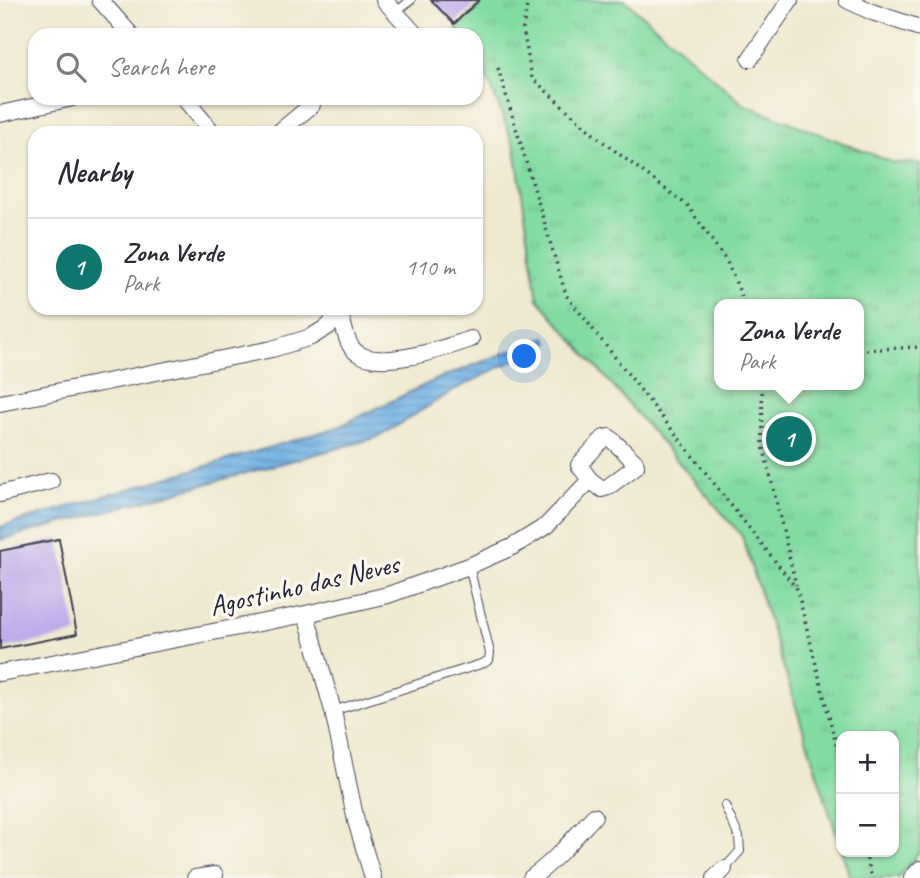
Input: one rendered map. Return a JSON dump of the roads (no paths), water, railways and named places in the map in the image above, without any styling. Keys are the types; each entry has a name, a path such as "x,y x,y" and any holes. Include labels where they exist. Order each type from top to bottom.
{"street":[{"path":"100,0 125,28"},
{"path":"384,0 410,28"},
{"path":"750,59 790,0"},
{"path":"847,0 872,12 920,28"},
{"path":"0,114 40,105"},
{"path":"190,105 207,126"},
{"path":"286,126 312,105"},
{"path":"0,403 272,349 312,337 329,326 335,315"},
{"path":"340,315 351,347 371,359 400,359 471,339"},
{"name":"Agostinho das Neves","path":"0,673 306,614 388,595 469,566 512,547 545,526 590,480"},
{"path":"0,494 51,481"},
{"path":"306,614 332,711 356,821 373,878"},
{"path":"531,878 558,855 594,816"},
{"path":"912,878 920,869"},
{"path":"195,878 215,875"}],"lane":[{"path":"396,12 411,0"},
{"path":"332,711 489,660 491,653 469,566"},
{"path":"720,874 740,851 738,836 724,806"}],"water":[{"path":"546,337 549,343 456,389 379,437 0,540 0,527 338,427 435,380"}],"place":[{"name":"Zona Verde","path":"789,439"}]}
